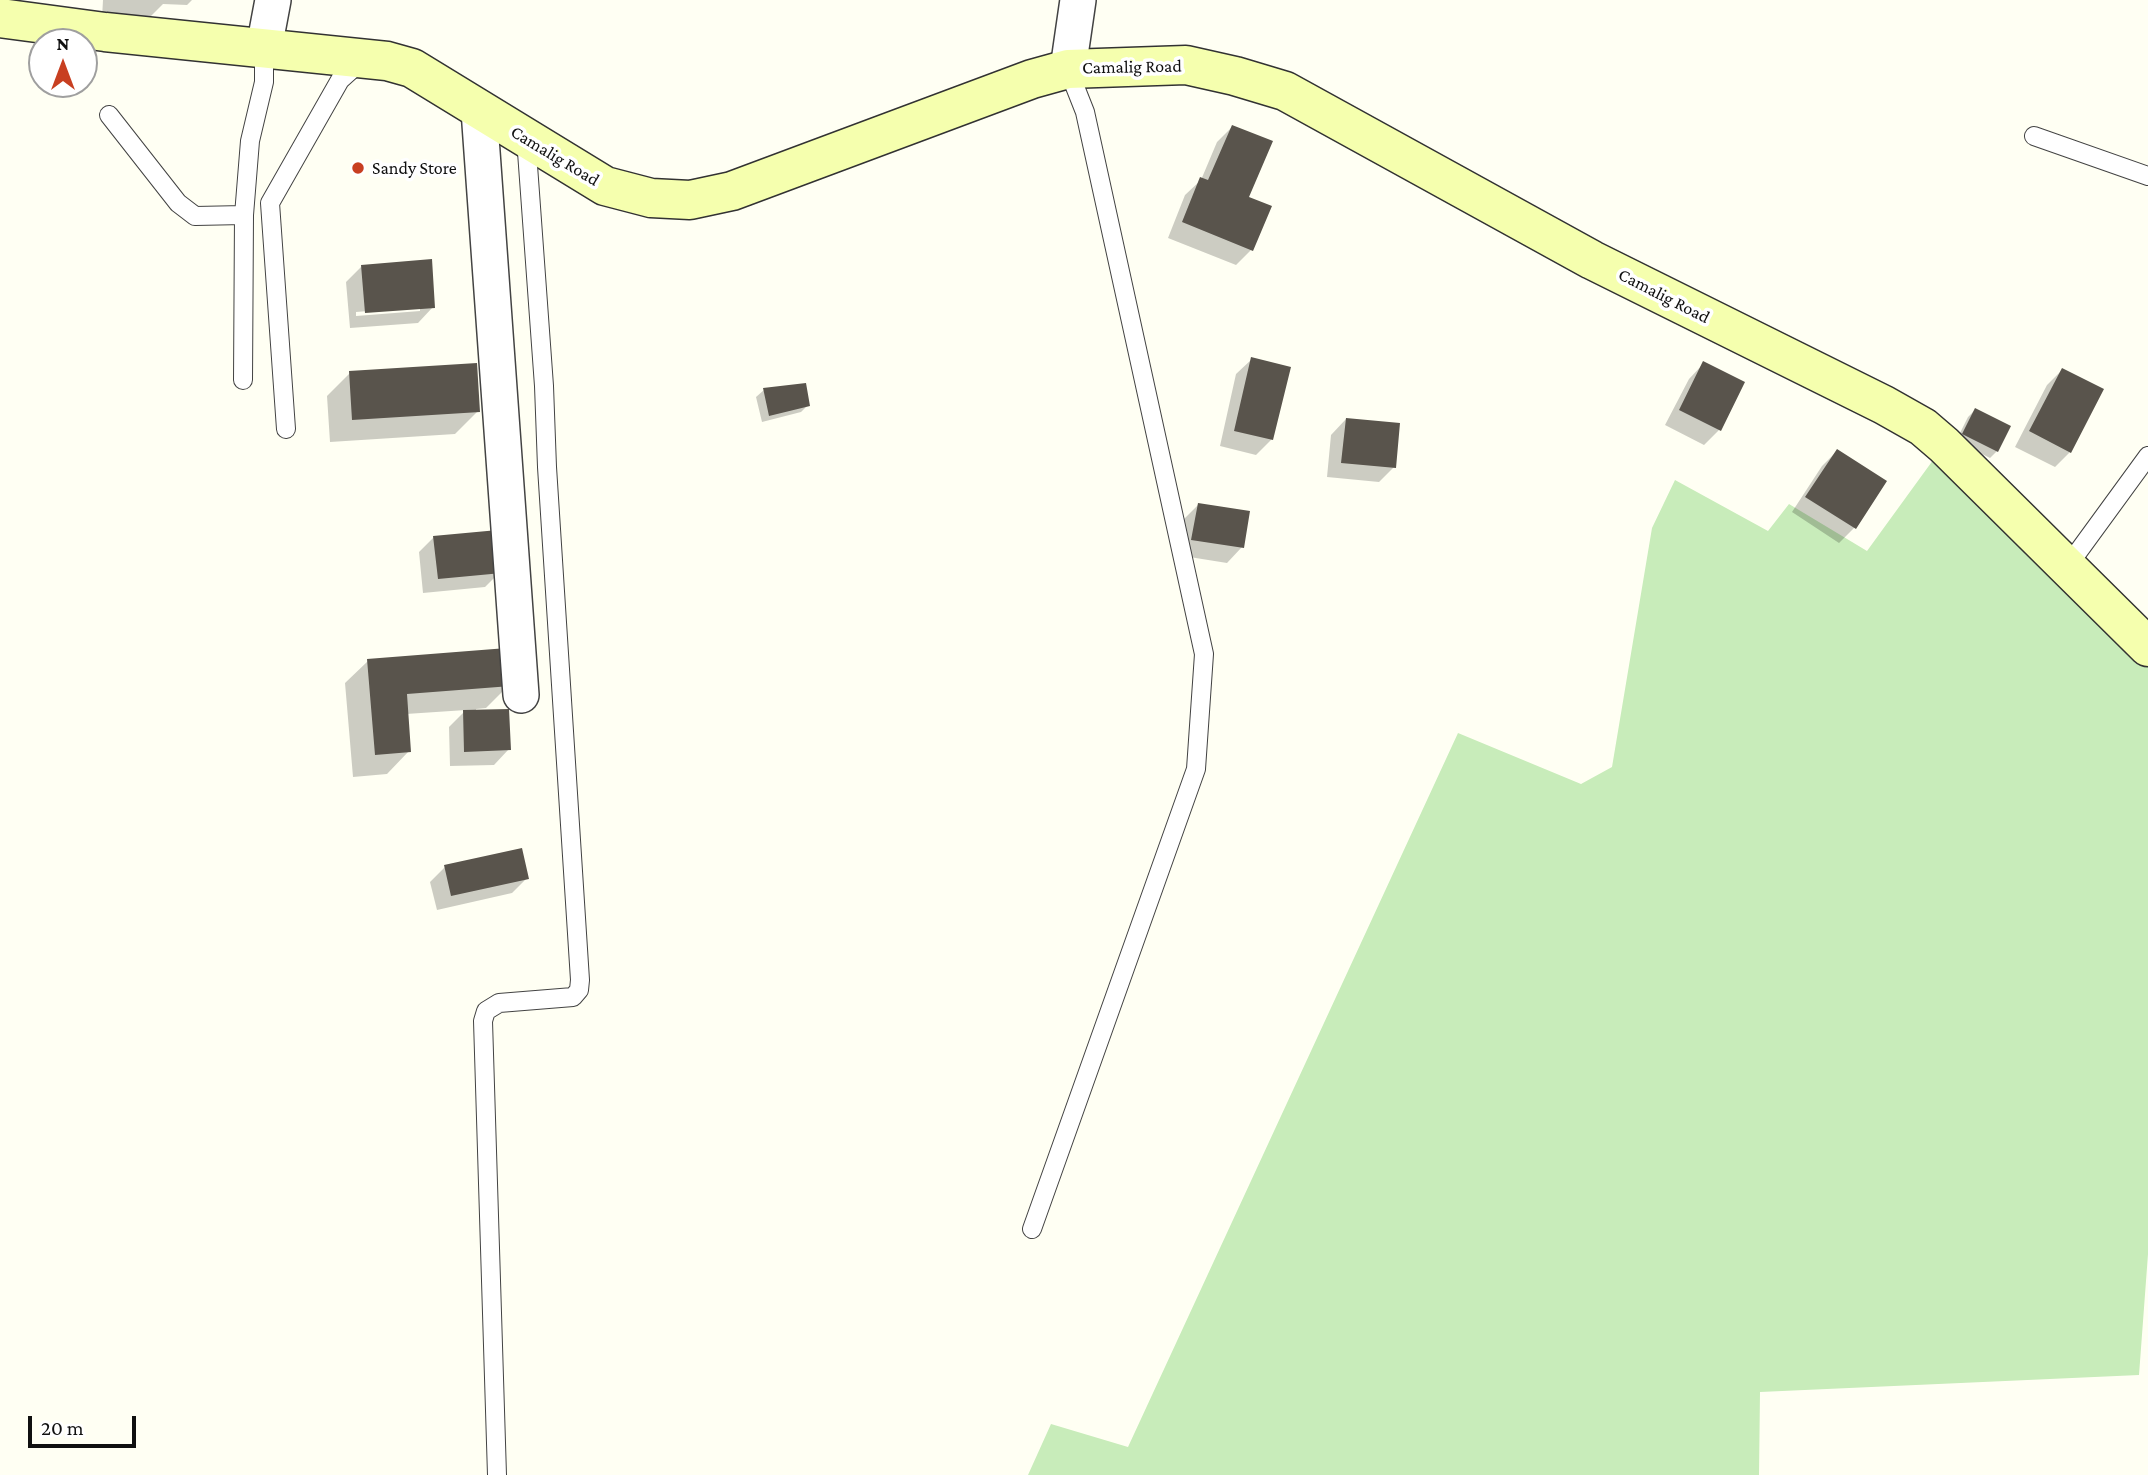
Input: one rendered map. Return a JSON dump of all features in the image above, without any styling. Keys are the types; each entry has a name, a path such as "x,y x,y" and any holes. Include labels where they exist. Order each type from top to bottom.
{"main road":[{"name":"Camalig Road","path":"0,18 105,32 365,58 412,68 605,186 651,198 690,200 732,191 1032,79 1068,69 1186,65 1285,90 1592,260 1923,427 2148,647"}],"street":[{"path":"264,48 273,0"},
{"path":"1068,69 1078,0"},
{"path":"480,110 521,695"}],"lane":[{"path":"243,380 244,215 250,141 264,82 264,48"},
{"path":"286,429 270,203 340,80 365,58"},
{"path":"1032,1229 1196,769 1204,654 1085,112 1068,69"},
{"path":"109,114 178,203 195,216 244,215"},
{"path":"2034,136 2148,176"},
{"path":"497,1475 483,1021 486,1011 499,1003 573,997 579,990 580,980 526,138"},
{"path":"2067,567 2148,456"}],"green space":[{"path":"1944,445 2148,647 2148,1254 2139,1375 1760,1392 1759,1475 1028,1475 1051,1424 1128,1447 1458,733 1581,784 1612,767 1652,528 1675,480 1768,531 1789,504 1867,551"}],"building":[{"path":"1232,125 1273,141 1249,197 1272,206 1253,251 1182,222 1200,177 1208,180"},
{"path":"432,259 435,308 365,313 361,265"},
{"path":"1251,357 1291,367 1273,440 1234,431"},
{"path":"1703,361 1745,382 1721,431 1679,410"},
{"path":"477,363 480,412 352,420 349,371"},
{"path":"2062,368 2104,389 2071,453 2029,431"},
{"path":"806,383 810,406 769,416 763,388"},
{"path":"1975,408 2011,426 1998,452 1962,434"},
{"path":"1346,418 1400,423 1396,468 1341,463"},
{"path":"1837,449 1887,481 1856,529 1805,497"},
{"path":"1198,503 1250,511 1244,548 1191,540"},
{"path":"498,530 502,573 438,579 433,536"},
{"path":"507,648 511,686 407,694 411,752 375,755 367,659"},
{"path":"509,709 511,750 464,752 463,710"},
{"path":"522,848 529,879 451,896 444,865"}],"place":[{"name":"Sandy Store","path":"358,168"}]}
